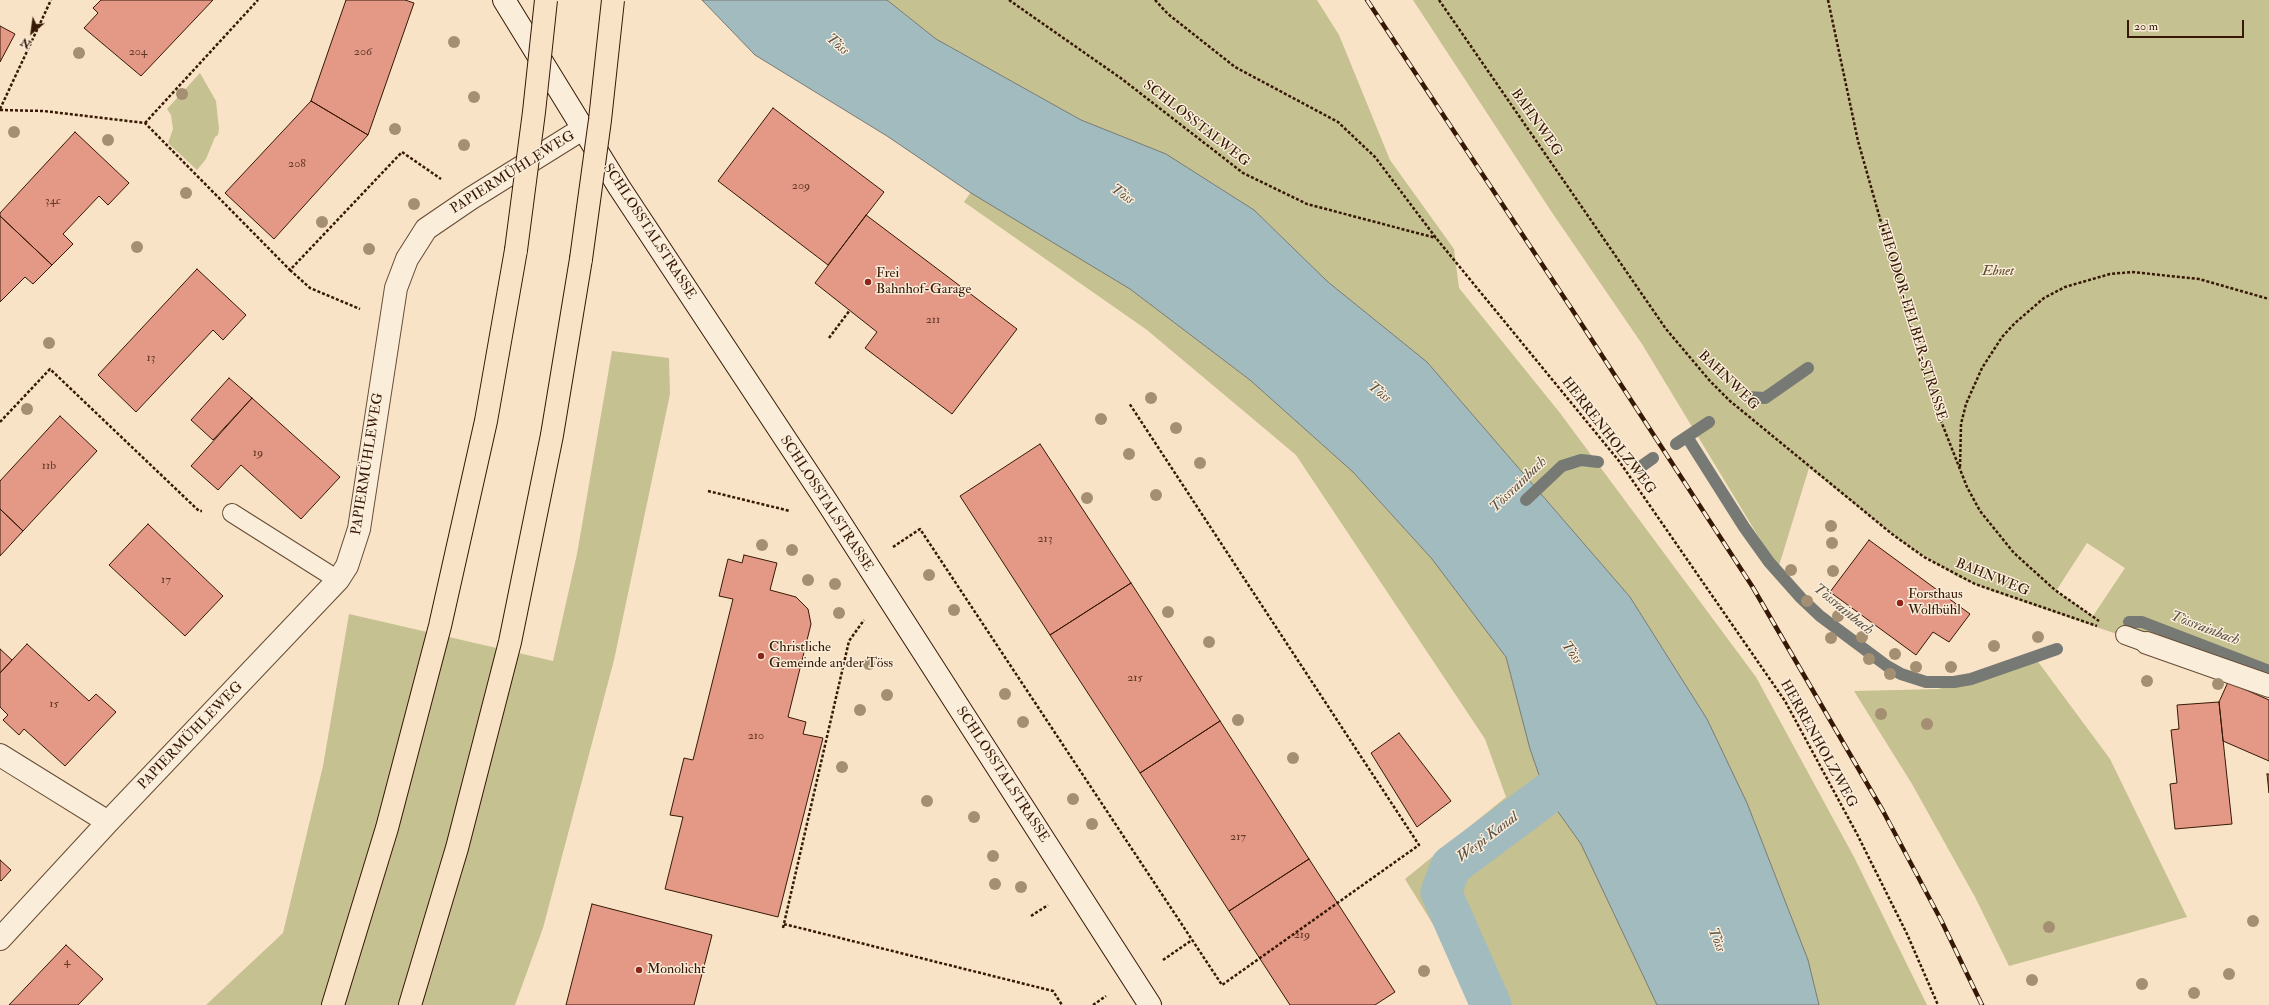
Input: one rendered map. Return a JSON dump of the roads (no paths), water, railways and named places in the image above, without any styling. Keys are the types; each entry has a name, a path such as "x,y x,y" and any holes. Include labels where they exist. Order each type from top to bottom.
{"highway":[{"path":"333,1005 386,828 440,626 486,421 516,250 534,112 546,0"},
{"path":"410,1005 457,848 510,642 552,435 581,259 600,120 613,0"}],"street":[{"name":"SCHLOSSTALSTRASSE","path":"504,0 619,187 827,502 885,595 1150,1005"},
{"name":"PAPIERMÜHLEWEG","path":"0,939 108,822 338,580 347,566 359,529 396,288 407,258 426,229 470,199 584,128"},
{"path":"2147,643 2269,686"},
{"path":"0,755 108,822"}],"lane":[{"path":"232,512 338,580"},
{"path":"2125,635 2147,643"}],"water":[{"name":"Töss","path":"702,0 887,0 936,39 1081,120 1166,154 1254,210 1328,282 1427,362 1630,597 1707,719 1747,803 1808,960 1819,1005 1657,1005 1581,844 1546,795 1530,749 1506,657 1432,559 1353,472 1250,380 1130,289 971,193 887,136 755,55"}],"waterway":[{"path":"1747,397 1765,398 1808,368"},
{"path":"1685,438 1709,422"},
{"name":"Tössrainbach","path":"1676,444 1685,438 1689,440 1744,527 1769,562 1801,598 1820,616 1887,666 1901,674 1926,682 1954,682 1971,679 2057,649"},
{"name":"Tössrainbach","path":"1639,468 1653,458"},
{"name":"Tössrainbach","path":"1526,500 1562,466 1581,460 1598,462"},
{"name":"Tössrainbach","path":"2129,622 2142,622 2269,671"},
{"name":"Wespi Kanal","path":"1491,1005 1441,892 1451,866 1546,795 1593,764"}],"railway":[{"path":"1367,0 1573,311 1752,586 1883,811 1941,920 1982,1005"}],"place":[{"name":"Frei Bahnhof-Garage","path":"868,282"},
{"name":"Forsthaus Wolfbühl","path":"1900,603"},
{"name":"Christliche Gemeinde an der Töss","path":"761,656"},
{"name":"Monolicht","path":"639,970"}],"park label":[{"name":"Ebnet","path":"1998,272"}]}
